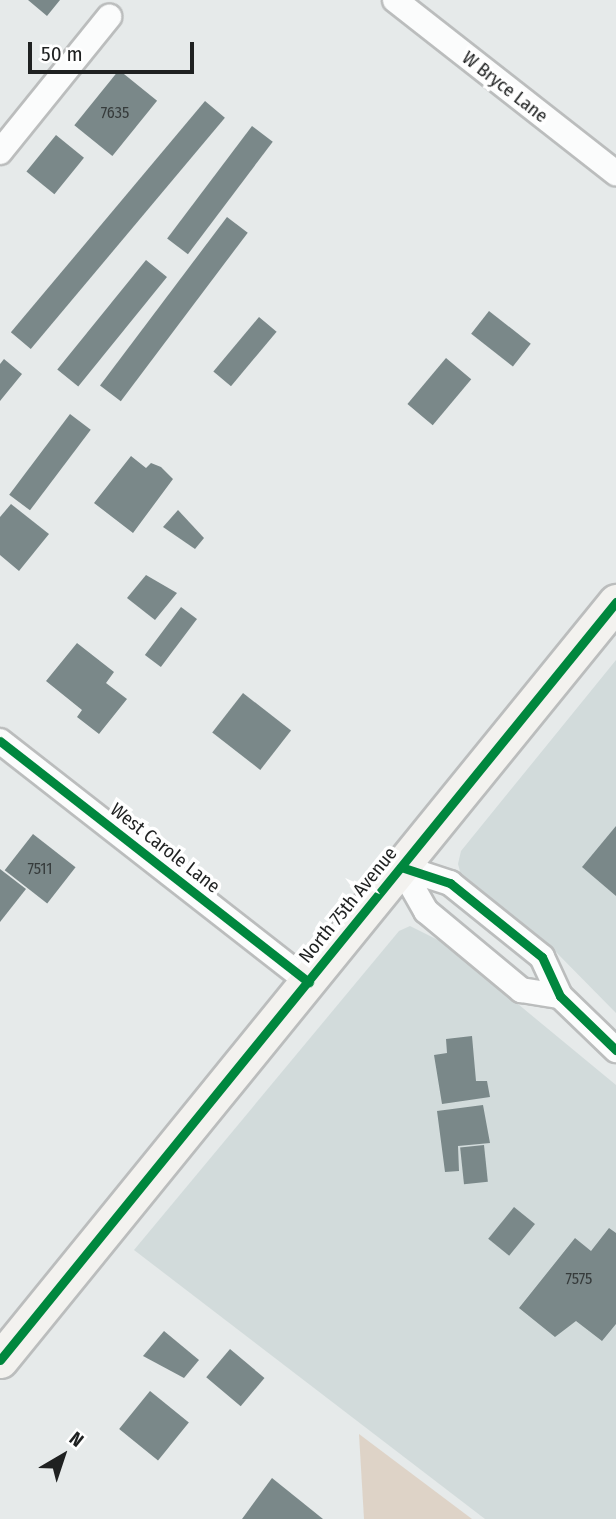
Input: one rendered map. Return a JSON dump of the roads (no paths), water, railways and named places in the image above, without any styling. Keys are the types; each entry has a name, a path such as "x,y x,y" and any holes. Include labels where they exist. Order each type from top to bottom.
{"main road":[{"name":"North 75th Avenue","path":"0,1360 616,602"}],"street":[{"name":"W Bryce Lane","path":"395,0 616,173"},
{"path":"0,152 109,17"},
{"name":"West Carole Lane","path":"0,741 309,982"},
{"path":"401,867 426,911 521,990 560,996"},
{"path":"401,867 462,890 542,957 560,996 616,1051"}]}
